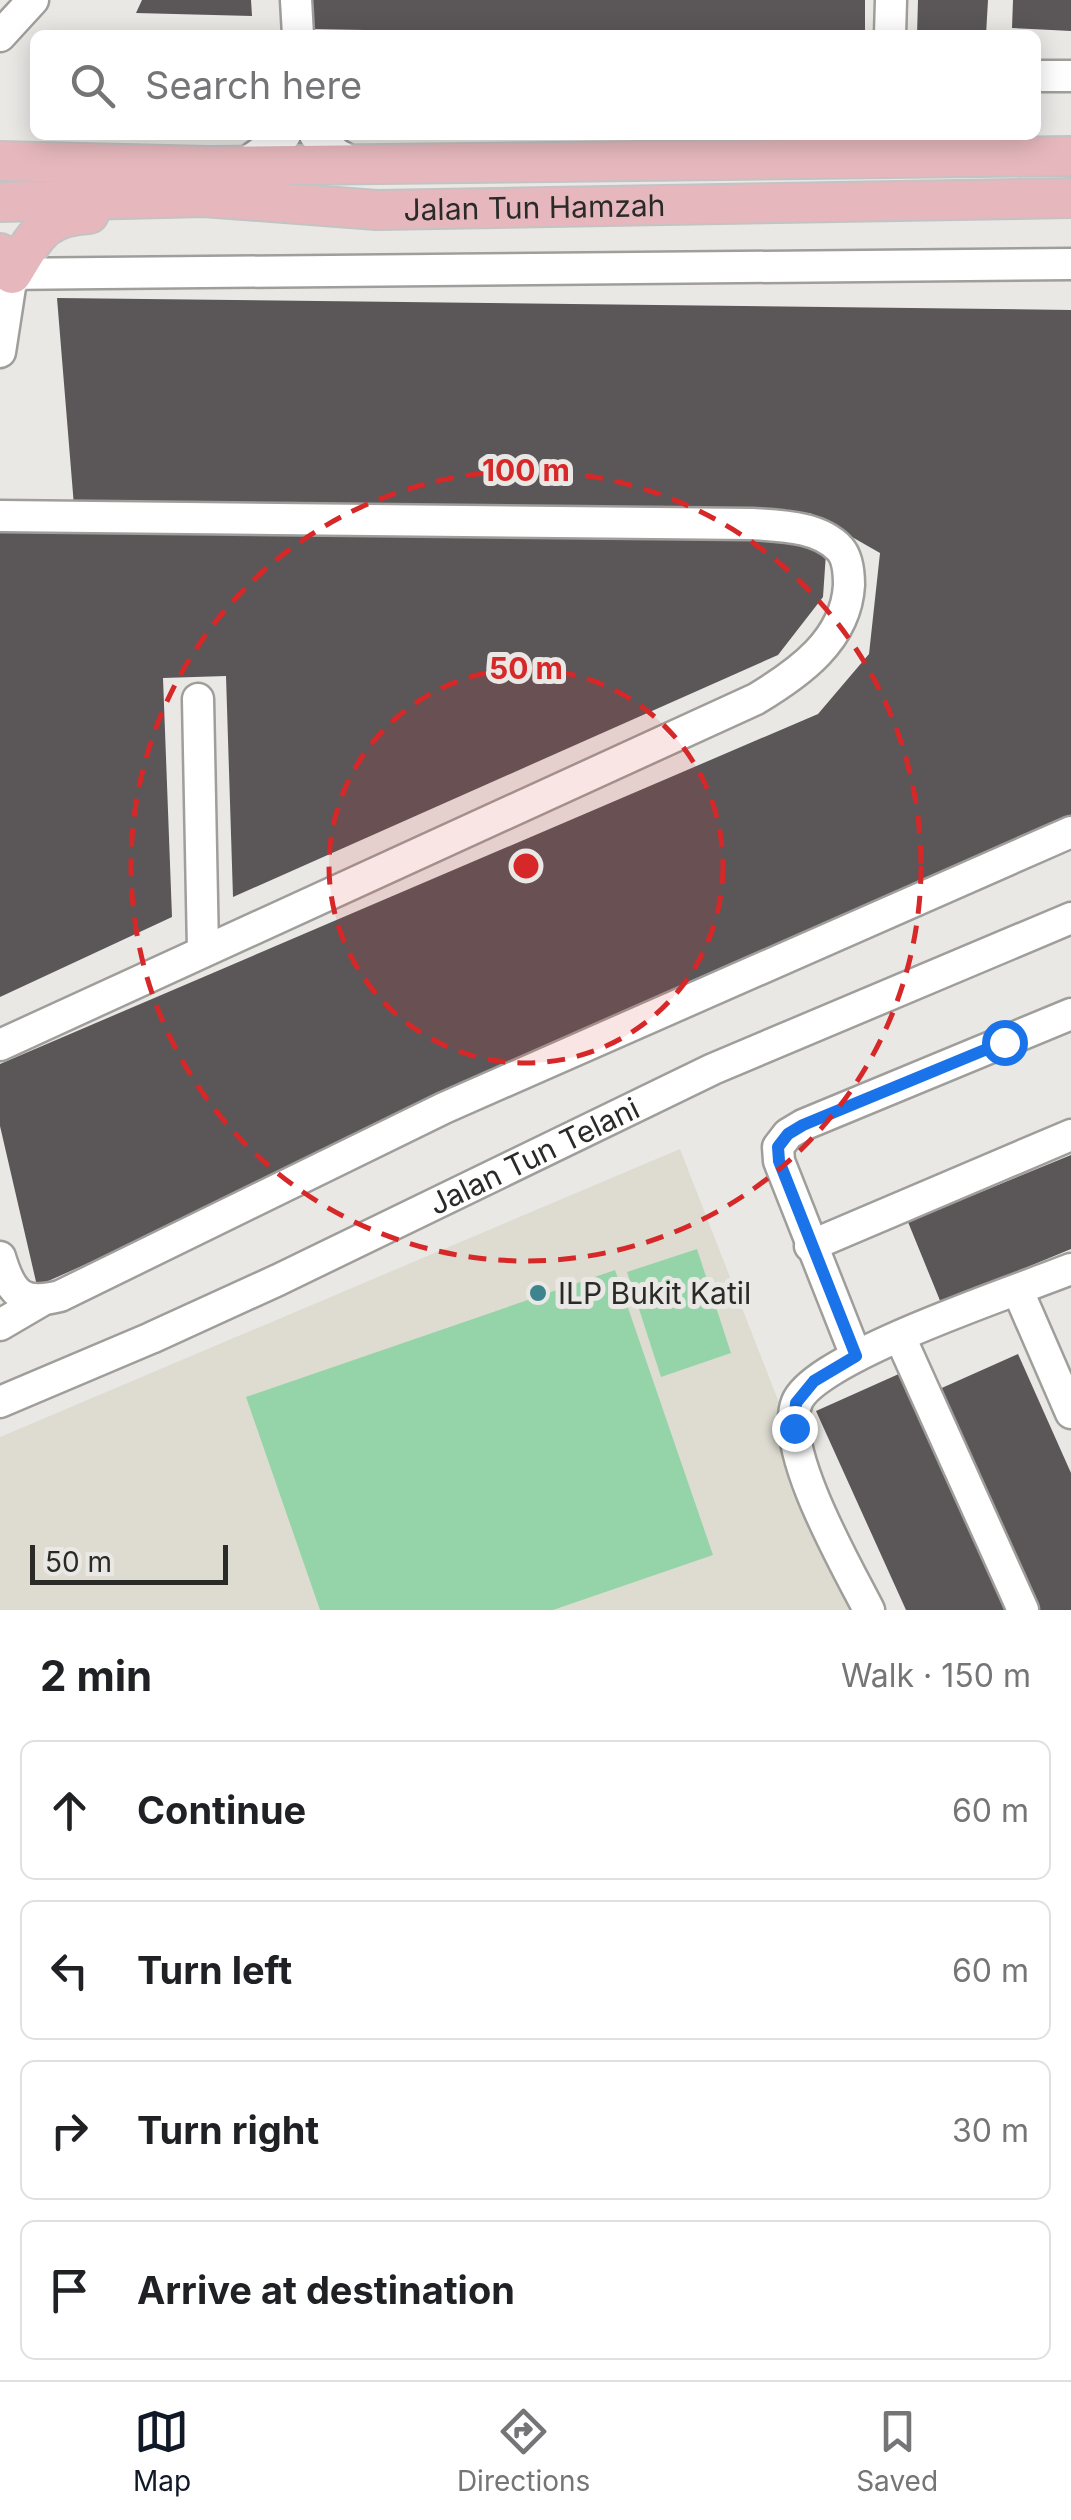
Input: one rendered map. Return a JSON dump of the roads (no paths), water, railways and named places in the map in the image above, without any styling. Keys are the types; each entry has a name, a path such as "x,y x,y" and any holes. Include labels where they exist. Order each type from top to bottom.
{"main road":[{"name":"Jalan Tun Hamzah","path":"0,161 242,166 1070,156"},
{"name":"Jalan Tun Hamzah","path":"0,202 204,197 377,210 1071,198"},
{"path":"4,267 54,219 78,215 377,210"}],"street":[{"path":"0,36 34,0"},
{"path":"296,0 298,30"},
{"path":"890,30 891,0"},
{"path":"1041,76 1071,76"},
{"path":"242,166 278,140"},
{"path":"322,140 356,164"},
{"path":"0,352 4,267 81,275 1071,264"},
{"path":"0,516 752,524 817,534 841,549 850,571 848,597 839,624 825,646 789,680 756,699 0,1044"},
{"path":"198,699 203,950"},
{"path":"0,1324 444,1108 1071,832"},
{"name":"Jalan Tun Telani","path":"0,1402 260,1288 713,1069 1071,918"},
{"path":"856,1356 810,1246 779,1161 778,1147 788,1134 1071,1014"},
{"path":"810,1246 1071,1134"},
{"path":"0,1256 7,1280 20,1296 41,1301"},
{"path":"869,1610 822,1518 803,1470 794,1428 796,1403 814,1381 856,1356 1071,1270"},
{"path":"1018,1291 1071,1412"},
{"path":"900,1337 1024,1610"}],"place":[{"name":"ILP Bukit Katil","path":"538,1293"}]}
